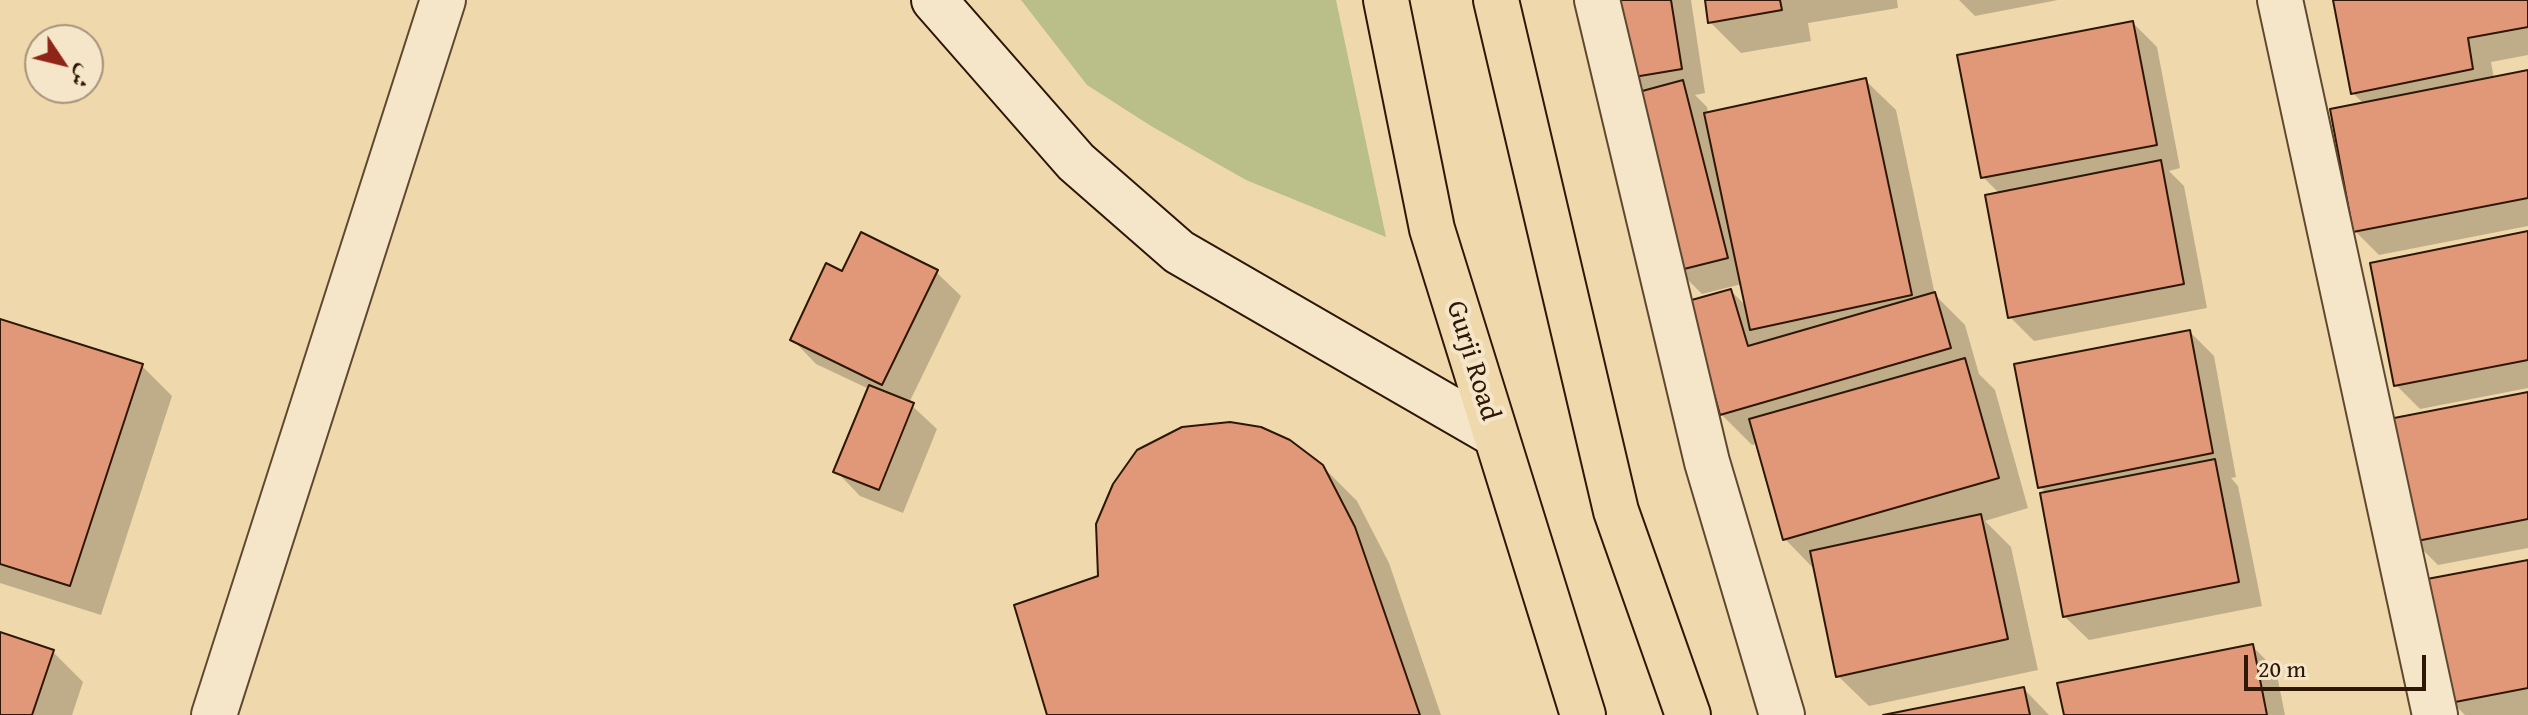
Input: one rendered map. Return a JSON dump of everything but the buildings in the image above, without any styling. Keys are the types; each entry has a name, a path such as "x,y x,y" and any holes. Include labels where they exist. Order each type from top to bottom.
{"highway":[{"name":"Gurji Road","path":"1386,0 1432,229 1583,715"},
{"path":"1496,0 1616,511 1688,715"}],"street":[{"path":"214,715 443,0"},
{"path":"934,0 1076,162 1179,252 1494,434"},
{"path":"1597,0 1707,462 1782,715"},
{"path":"2280,0 2435,715"}],"green space":[{"path":"1021,0 1336,0 1386,237 1246,180 1087,85"}]}
